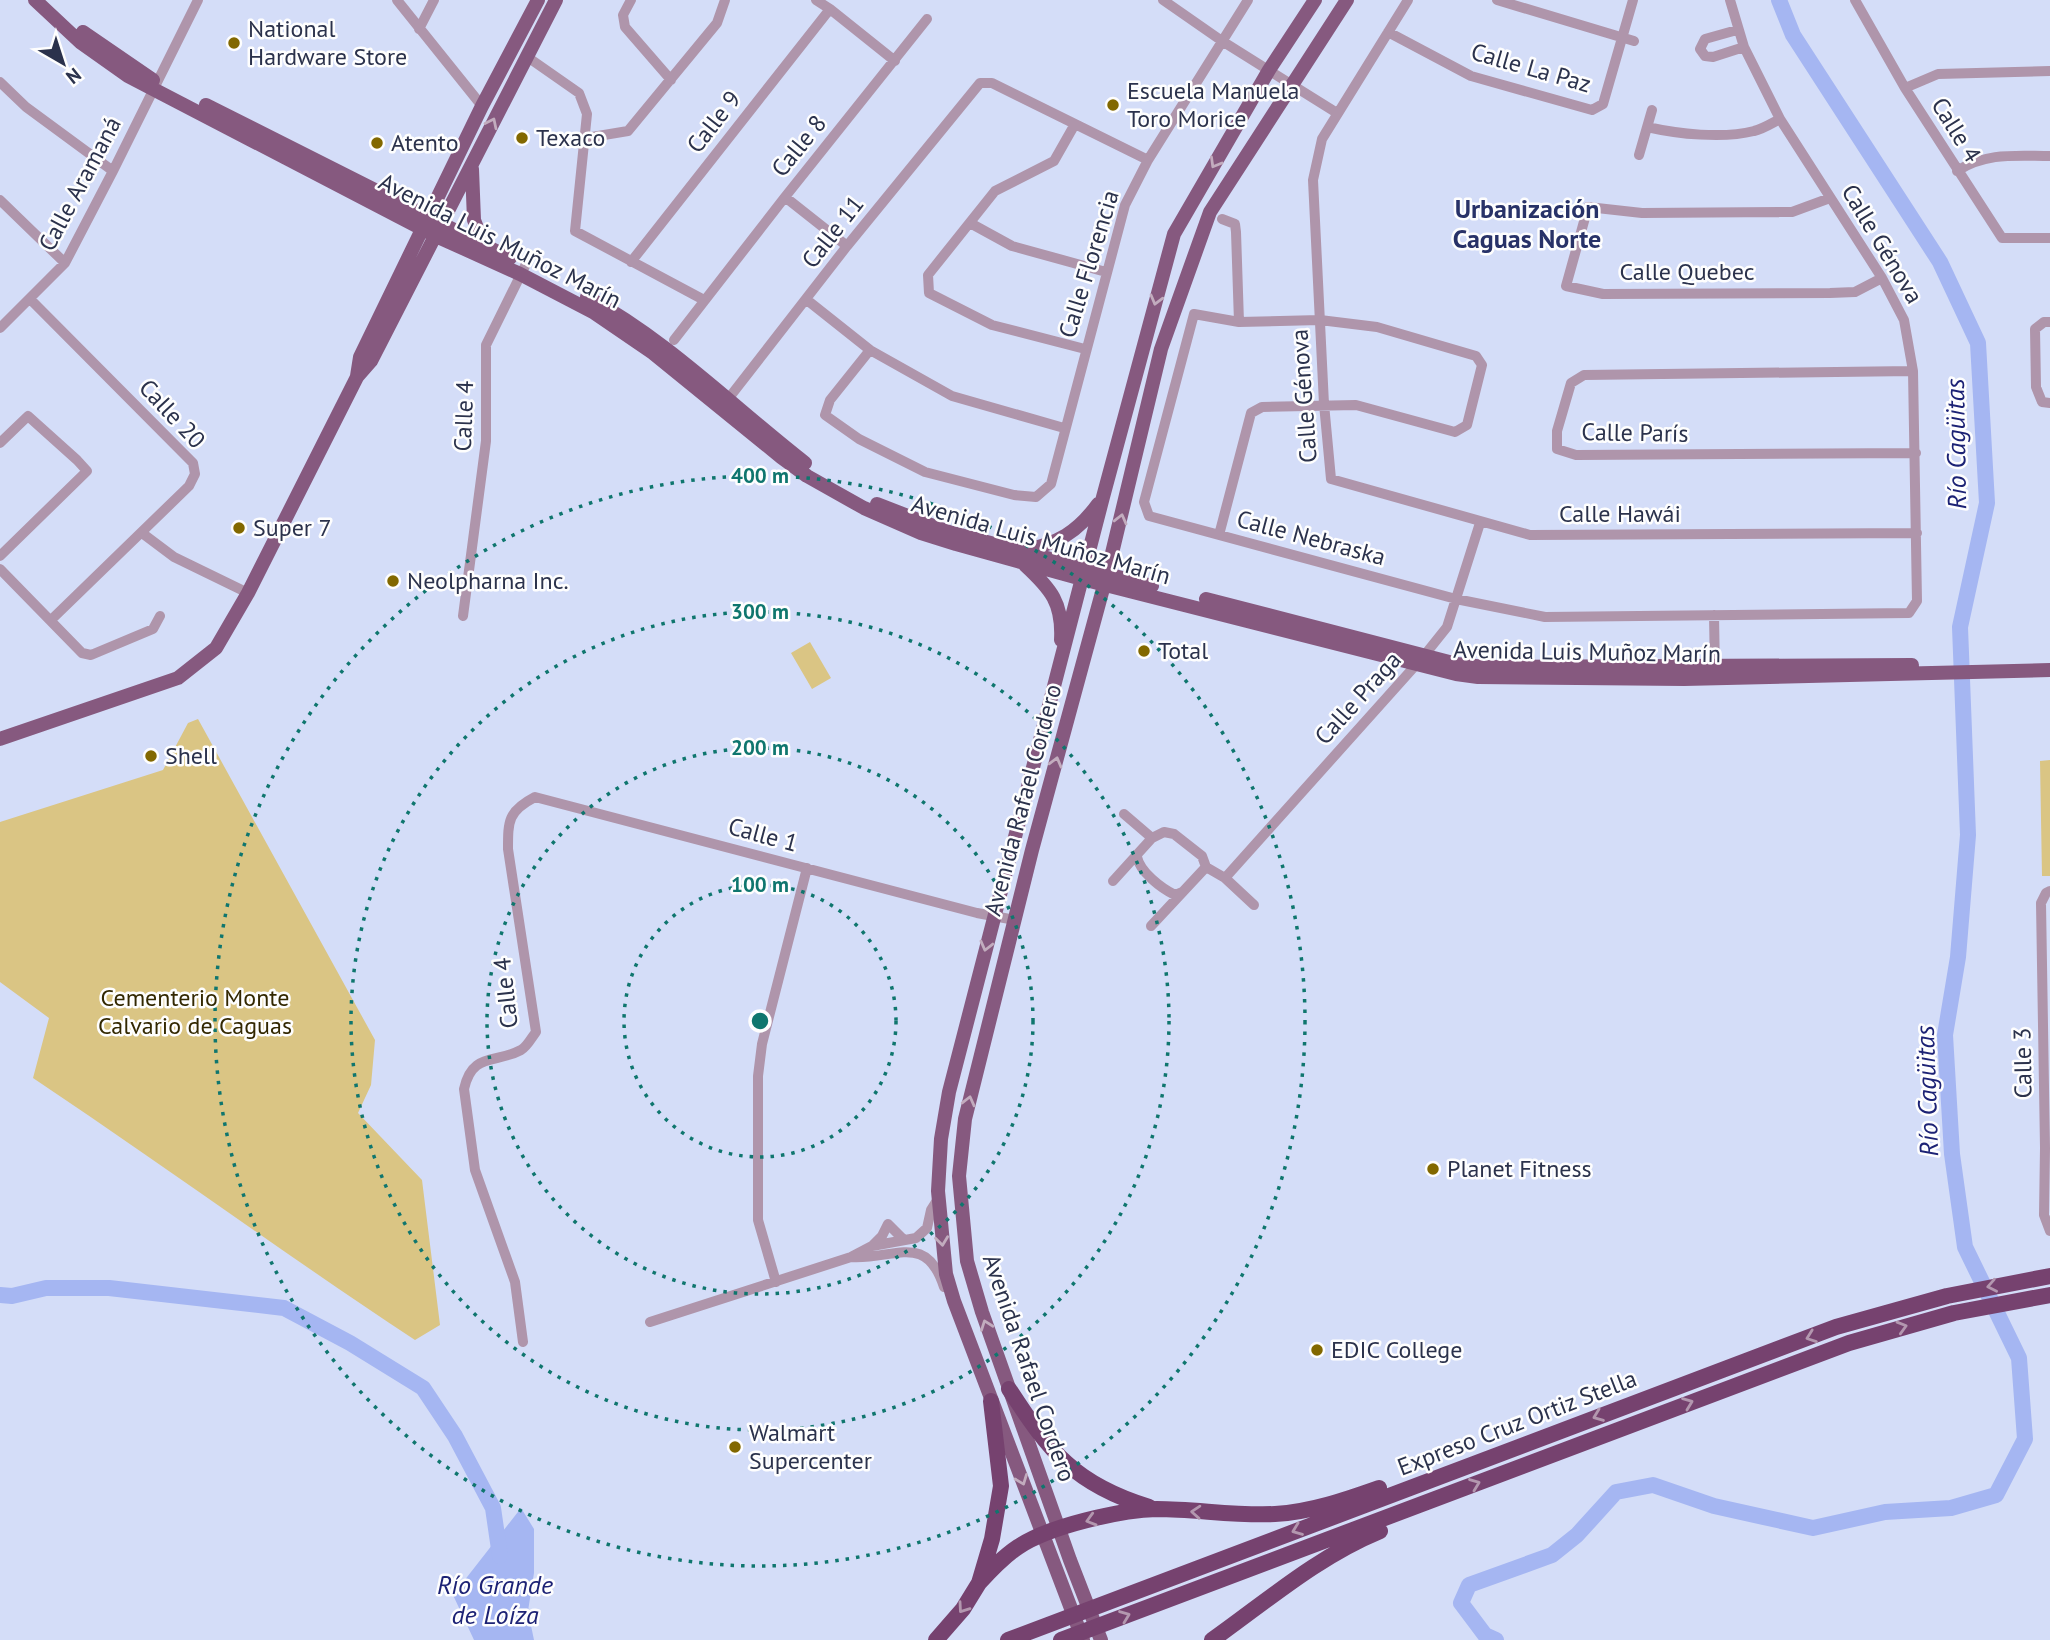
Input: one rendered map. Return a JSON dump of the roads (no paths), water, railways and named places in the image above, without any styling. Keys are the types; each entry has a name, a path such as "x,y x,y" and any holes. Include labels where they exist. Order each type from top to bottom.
{"highway":[{"name":"Expreso Cruz Ortiz Stella","path":"1008,1640 1836,1327 1947,1296 2043,1277"},
{"name":"Expreso Cruz Ortiz Stella","path":"1061,1640 1849,1343 1954,1313 2046,1296"},
{"path":"1009,1389 1044,1441 1081,1477 1103,1490 1158,1509"},
{"path":"979,1584 992,1539 1001,1486 991,1401"},
{"path":"936,1640 963,1609 979,1584 1007,1554 1043,1534 1108,1515 1158,1509 1247,1515 1288,1513 1322,1507 1380,1488 1430,1480"},
{"path":"1212,1640 1313,1566 1359,1539 1391,1526 1434,1499"}],"main road":[{"name":"Avenida Luis Muñoz Marín","path":"35,0 100,58 439,230 484,246 522,270"},
{"name":"Avenida Luis Muñoz Marín","path":"49,0 87,36 156,86"},
{"path":"412,265 425,223 538,0"},
{"path":"0,739 178,678 216,648 248,593 357,377 360,357 412,265 439,230 556,0"},
{"name":"Avenida Rafael Cordero","path":"1083,1640 991,1401 946,1274 938,1199 941,1139 949,1092 994,916 1174,234 1269,70 1315,0"},
{"name":"Avenida Rafael Cordero","path":"1101,1640 1009,1389 967,1261 959,1177 965,1119 1106,579 1161,349 1210,212 1346,0"},
{"path":"472,164 474,220 484,246"},
{"path":"412,265 402,210 423,204 445,182"},
{"name":"Avenida Luis Muñoz Marín","path":"439,230 460,245 590,299 624,320 664,348 725,404 809,466 856,494 925,523 1021,556 1420,661 1485,667 1715,673 2029,667 2050,670"},
{"path":"412,265 440,248 460,245"},
{"path":"1058,674 1062,624 1058,603 1021,556 1060,540 1083,522 1103,497"},
{"name":"Avenida Luis Muñoz Marín","path":"2029,667 2050,661"}],"street":[{"name":"Calle Aramaná","path":"0,328 65,262 198,0"},
{"path":"397,0 482,106"},
{"path":"419,29 434,0"},
{"path":"631,0 623,15 625,27 671,80"},
{"path":"586,138 628,131 717,23 725,0"},
{"path":"816,0 895,61"},
{"path":"1163,0 1222,41 1337,113"},
{"name":"Calle Florencia","path":"870,350 830,400 825,415 859,439 925,472 1014,495 1036,497 1051,484 1125,205 1148,160 1248,0"},
{"name":"Calle Génova","path":"1331,479 1324,404 1313,180 1322,139 1408,0"},
{"path":"1497,0 1634,41"},
{"name":"Calle La Paz","path":"1388,32 1471,76 1592,110 1603,104 1633,0"},
{"name":"Calle Génova","path":"1731,0 1737,30 1780,119 1882,278 1904,320 1913,370 1916,453 1917,601 1909,613"},
{"name":"Calle 4","path":"1857,0 1905,88 2002,238 2050,238"},
{"name":"Calle 9","path":"631,262 830,9"},
{"name":"Calle 8","path":"674,341 927,19"},
{"path":"1737,30 1704,39 1700,49 1706,56 1713,57 1744,47"},
{"path":"526,56 579,93 587,114 575,231 704,300"},
{"path":"1905,88 1938,74 2050,71"},
{"path":"0,82 26,107 113,171"},
{"name":"Calle 11","path":"725,404 847,246 980,83 992,83 1075,124"},
{"path":"1639,155 1652,110"},
{"path":"1647,127 1678,134 1741,133 1757,131 1780,119"},
{"path":"1085,349 992,325 929,293 928,275 995,191 1054,161 1075,124 1148,160"},
{"path":"1957,171 1973,161 1993,156 2050,156"},
{"path":"785,197 847,246"},
{"name":"Calle Quebec","path":"1830,198 1792,212 1642,214 1588,207 1566,286 1603,294 1830,293 1855,292 1882,278"},
{"path":"2,205 65,262"},
{"path":"1219,534 1251,413 1262,407 1356,405 1455,432 1466,425 1482,365 1476,356 1377,327 1320,320 1239,322 1235,224 1222,219"},
{"path":"970,223 1012,246 1106,272"},
{"name":"Calle 4","path":"463,616 486,441 486,345 522,270"},
{"name":"Calle 20","path":"30,299 193,463 195,474 189,486 51,620"},
{"path":"807,300 870,350 952,396 1064,428"},
{"name":"Calle Nebraska","path":"1239,322 1194,314 1144,502 1150,516 1456,599 1545,617 1909,613"},
{"path":"2050,322 2044,322 2035,329 2036,387 2042,402 2050,402"},
{"name":"Calle París","path":"1913,370 1584,375 1571,383 1557,432 1557,449 1576,455 1916,453"},
{"path":"0,443 28,416 87,471 0,556"},
{"name":"Calle Hawái","path":"1331,479 1530,536 1917,533"},
{"name":"Calle Praga","path":"1225,878 1420,661 1447,626 1480,523"},
{"path":"142,533 174,557 248,593"},
{"path":"0,569 82,653 91,656 153,629 160,616"},
{"path":"1714,615 1715,673"},
{"name":"Calle 1","path":"509,820 519,805 535,797 1015,920"},
{"path":"1124,814 1152,838"},
{"name":"Calle 4","path":"509,820 508,849 536,1032 523,1049 479,1062 467,1076 464,1089 475,1170 514,1282 523,1342"},
{"path":"1113,881 1152,838 1164,832 1174,834 1202,856 1206,867 1225,878 1254,905"},
{"path":"1137,857 1138,865 1167,891 1175,895 1182,892"},
{"path":"1151,926 1206,867"},
{"path":"776,1282 758,1220 758,1076 762,1044 807,868"},
{"name":"Calle 3","path":"2048,892 2042,903 2047,974 2048,1148 2044,1215 2050,1231"},
{"path":"650,1322 851,1257 872,1246 916,1238 927,1228 931,1210 938,1199"},
{"path":"872,1246 882,1236 888,1224 904,1240"},
{"path":"851,1257 869,1259 902,1252 926,1255 940,1274 944,1290 954,1301"}],"water":[{"name":"Río Grande de Loíza","path":"521,1508 534,1529 534,1573 528,1611 534,1640 474,1640 453,1595"}],"waterway":[{"name":"Río Cagüitas","path":"1496,1640 1485,1635 1461,1603 1469,1585 1552,1555 1577,1535 1616,1492 1653,1485 1714,1506 1813,1528 1885,1512 1951,1508 1996,1495 2025,1439 2019,1358 1965,1247 1952,1154 1945,1035 1958,957 1968,835 1960,627 1987,503 1978,343 1940,262 1793,35 1779,0"},
{"name":"Río Grande de Loíza","path":"0,1295 12,1296 46,1288 109,1288 284,1308 350,1343 423,1388 455,1436 493,1508 500,1556"}],"place":[{"name":"National Hardware Store","path":"234,43"},
{"name":"Escuela Manuela Toro Morice","path":"1113,105"},
{"name":"Texaco","path":"522,138"},
{"name":"Atento","path":"377,143"},
{"name":"Super 7","path":"239,528"},
{"name":"Neolpharna Inc.","path":"393,581"},
{"name":"Total","path":"1144,651"},
{"name":"Shell","path":"151,756"},
{"name":"Planet Fitness","path":"1433,1169"},
{"name":"EDIC College","path":"1317,1350"},
{"name":"Walmart Supercenter","path":"735,1447"}],"district":[{"name":"Urbanización Caguas Norte","path":"1527,224"}],"park label":[{"name":"Cementerio Monte Calvario de Caguas","path":"195,1012"}]}
